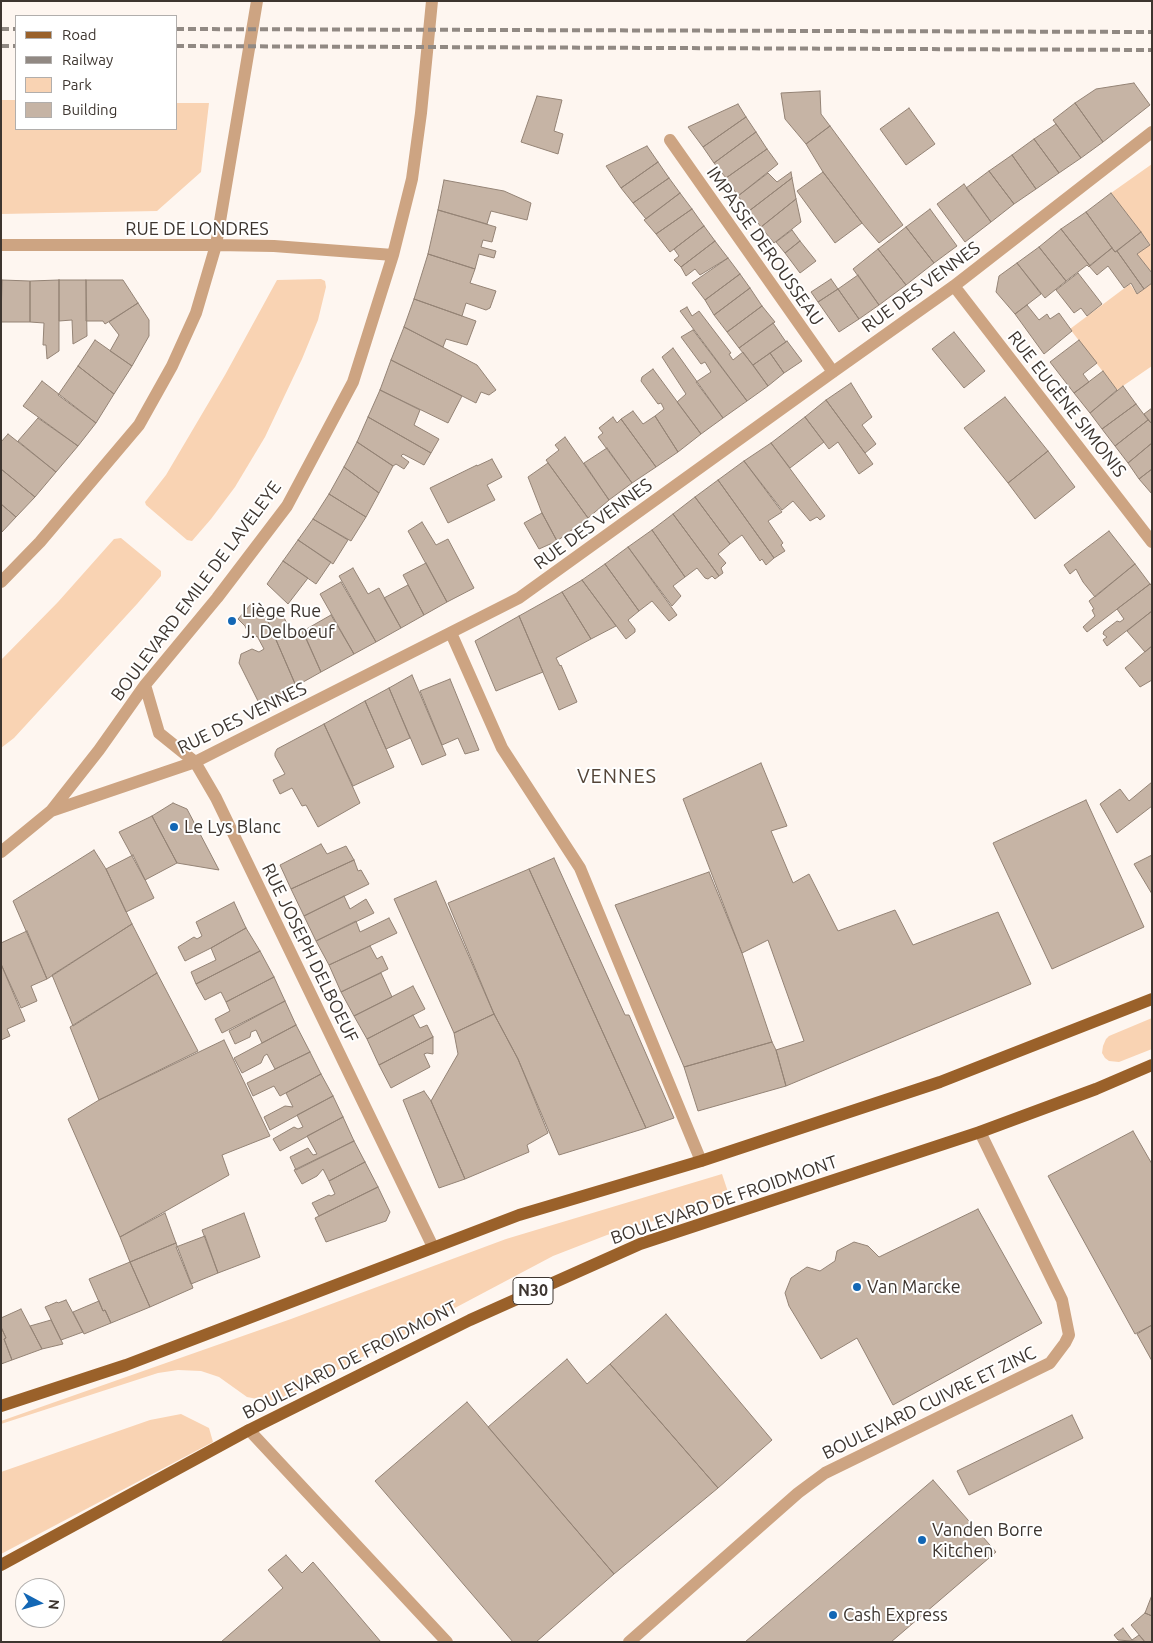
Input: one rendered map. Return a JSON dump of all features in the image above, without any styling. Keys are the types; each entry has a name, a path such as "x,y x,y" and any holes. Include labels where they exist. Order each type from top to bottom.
{"main road":[{"path":"1,1406 126,1365 519,1215 701,1161 940,1082 1152,999"},
{"name":"BOULEVARD DE FROIDMONT","path":"1,1565 249,1430 470,1320 640,1244 980,1132 1096,1089 1152,1065"}],"street":[{"path":"1,582 40,542 139,425 172,366 196,313 216,245 256,1"},
{"name":"BOULEVARD EMILE DE LAVELEYE","path":"51,811 99,750 145,685 217,598 287,506 353,382 393,255 412,179 421,113 432,1"},
{"name":"RUE DES VENNES","path":"1,852 51,811 196,762 519,598 954,286 1152,132"},
{"name":"IMPASSE DEROUSSEAU","path":"670,140 832,372"},
{"name":"RUE DE LONDRES","path":"1,245 274,246 393,255"},
{"name":"RUE EUGÈNE SIMONIS","path":"954,286 1152,542"},
{"path":"450,633 502,748 580,868 701,1161"},
{"name":"RUE JOSEPH DELBOEUF","path":"145,685 160,733 196,762 216,798 433,1247"},
{"name":"BOULEVARD CUIVRE ET ZINC","path":"629,1642 798,1493 825,1473 1050,1363 1065,1343 1069,1335 1062,1300 980,1132"},
{"path":"249,1430 447,1642"}],"green space":[{"path":"1,100 15,100 15,130 178,130 178,103 209,103 201,172 157,211 1,214"},
{"path":"1152,164 1152,273 1137,254 1150,244 1111,193"},
{"path":"321,279 325,281 326,287 318,320 302,359 265,437 235,487 211,519 192,541 187,540 146,505 145,502 166,475 225,375 277,280"},
{"path":"1152,283 1152,366 1117,390 1070,329 1130,284 1137,294"},
{"path":"121,538 161,571 161,576 14,738 1,748 1,660 58,602 114,539"},
{"path":"1152,1018 1152,1049 1119,1062 1109,1061 1105,1058 1102,1053 1103,1046 1109,1036"},
{"path":"722,1174 730,1198 607,1235 553,1256 285,1398 272,1400 247,1397 219,1377 201,1371 178,1370 158,1373 1,1424 1,1421 291,1319 506,1239"},
{"path":"181,1414 209,1428 213,1442 1,1554 1,1472 150,1420"}],"building":[{"path":"1134,83 1150,105 1103,142 1075,103 1096,89"},
{"path":"820,91 821,114 830,126 806,144 785,119 781,93"},
{"path":"537,96 562,100 554,131 563,134 558,154 521,142"},
{"path":"1075,103 1103,142 1081,158 1053,120"},
{"path":"738,104 746,117 703,147 688,127"},
{"path":"909,108 935,144 906,165 880,129"},
{"path":"746,117 756,132 714,163 703,147"},
{"path":"1056,124 1081,158 1059,173 1034,139"},
{"path":"830,126 903,225 879,243 823,172 806,144"},
{"path":"756,132 767,149 726,178 714,163"},
{"path":"1034,139 1059,173 1036,189 1012,155"},
{"path":"647,146 658,162 621,188 606,166"},
{"path":"767,149 778,164 738,196 726,178"},
{"path":"1012,155 1036,189 1014,204 989,171"},
{"path":"658,162 669,178 633,203 621,188"},
{"path":"989,171 1014,204 991,222 966,188"},
{"path":"791,172 792,178 749,211 738,196 768,173 777,182"},
{"path":"823,172 862,223 835,243 797,191"},
{"path":"669,178 680,193 646,219 633,203"},
{"path":"792,178 796,199 761,227 749,211"},
{"path":"444,180 504,191 531,203 527,220 491,211 487,224 438,210"},
{"path":"964,184 991,222 965,242 937,204"},
{"path":"680,193 692,209 656,234 644,220"},
{"path":"1111,193 1141,232 1115,252 1086,212"},
{"path":"796,199 801,222 774,243 761,227"},
{"path":"692,209 704,226 670,252 656,234"},
{"path":"930,209 957,246 934,263 906,227"},
{"path":"438,210 496,227 492,242 483,240 481,247 496,251 494,258 479,254 475,269 428,254"},
{"path":"1086,212 1112,248 1090,266 1061,229"},
{"path":"704,226 715,241 681,267 674,260 679,256 674,249"},
{"path":"906,227 934,263 906,285 878,249"},
{"path":"1061,229 1090,266 1087,265 1066,281 1039,247"},
{"path":"792,230 800,241 785,253 776,242"},
{"path":"1141,232 1150,245 1137,254 1152,273 1152,283 1144,289 1117,251"},
{"path":"715,241 728,258 700,275 695,269 686,276 681,267"},
{"path":"800,241 816,261 800,273 785,253"},
{"path":"1039,247 1066,281 1045,298 1017,263"},
{"path":"1112,248 1115,252 1117,251 1144,289 1137,294 1131,283 1124,288 1108,266 1097,275 1089,266"},
{"path":"878,249 906,285 879,305 853,269"},
{"path":"428,254 475,269 470,283 496,291 490,308 486,310 466,303 462,316 414,299"},
{"path":"728,258 740,274 705,300 692,283"},
{"path":"1017,263 1041,294 1015,314 996,292 999,276"},
{"path":"1078,273 1102,304 1087,316 1081,308 1074,313 1056,290"},
{"path":"740,274 750,288 714,315 705,300"},
{"path":"858,275 879,305 859,319 838,289"},
{"path":"831,279 838,289 818,302 811,292"},
{"path":"2,280 30,281 30,322 1,322"},
{"path":"59,280 86,280 87,336 73,344 72,320 59,321"},
{"path":"59,280 59,351 47,359 46,345 43,345 44,323 30,322 30,281"},
{"path":"86,280 123,280 138,303 105,324 103,321 86,321"},
{"path":"750,288 762,306 727,332 714,315"},
{"path":"838,289 859,319 839,332 818,302"},
{"path":"414,299 476,321 467,345 446,339 443,347 404,327"},
{"path":"138,303 149,320 149,336 132,366 110,351 119,335 109,322"},
{"path":"1027,305 1039,320 1047,314 1050,319 1059,313 1072,331 1044,354 1015,314"},
{"path":"762,306 775,322 739,348 727,332"},
{"path":"687,307 692,316 699,311 731,353 729,354 733,360 743,352 768,386 747,401 680,311"},
{"path":"773,323 786,342 753,365 739,348"},
{"path":"404,327 477,365 496,390 489,395 481,392 476,403 391,360"},
{"path":"693,330 747,401 723,418 696,382 711,372 705,362 701,364 681,337"},
{"path":"954,332 985,371 964,388 932,349"},
{"path":"95,340 132,366 114,394 78,366"},
{"path":"1079,340 1097,363 1083,374 1089,382 1074,393 1050,362"},
{"path":"787,341 802,361 784,373 770,353"},
{"path":"673,348 723,418 701,434 677,402 686,394 662,357"},
{"path":"770,353 784,373 768,386 753,365"},
{"path":"391,360 462,396 448,423 380,390"},
{"path":"78,366 114,394 96,423 58,395"},
{"path":"653,369 701,434 678,452 655,416 664,409 661,403 658,404 641,381 642,377"},
{"path":"1103,371 1117,390 1090,413 1074,393"},
{"path":"42,381 96,423 78,446 23,406"},
{"path":"851,383 872,417 862,425 876,444 865,453 826,400"},
{"path":"1123,386 1136,404 1102,429 1090,413"},
{"path":"380,390 420,410 414,425 439,439 431,453 368,417"},
{"path":"1005,397 1048,451 1008,483 964,428"},
{"path":"826,400 873,464 859,474 838,442 829,449 805,417"},
{"path":"1136,404 1148,420 1115,446 1102,429"},
{"path":"1152,408 1152,424 1144,414"},
{"path":"633,411 643,424 655,416 678,452 656,467 621,419"},
{"path":"368,417 431,453 424,465 403,454 401,456 409,462 404,469 396,464 393,466 357,442"},
{"path":"613,417 617,423 621,419 656,467 632,483 598,437 603,433 599,428"},
{"path":"805,417 824,442 790,468 771,443"},
{"path":"38,418 78,446 56,472 18,441"},
{"path":"1148,420 1152,424 1152,443 1128,463 1115,446"},
{"path":"8,434 56,472 35,497 1,469 1,442"},
{"path":"565,437 609,500 588,518 546,460 559,450 555,445"},
{"path":"357,442 393,466 379,493 344,467"},
{"path":"771,443 825,516 820,520 817,517 810,521 793,501 782,510 744,461"},
{"path":"1152,443 1152,469 1139,479 1128,463"},
{"path":"607,448 632,483 609,500 584,463"},
{"path":"1048,451 1075,487 1035,519 1008,483"},
{"path":"492,459 502,477 487,485 495,500 448,523 430,488"},
{"path":"744,461 782,512 768,521 783,543 781,545 785,551 774,558 718,480"},
{"path":"548,463 588,518 557,541 542,513 528,477"},
{"path":"344,467 379,493 366,517 329,494"},
{"path":"1,469 35,497 16,517 1,504"},
{"path":"1152,469 1152,494 1139,479"},
{"path":"718,480 774,558 766,565 762,559 760,561 742,535 730,544 695,497"},
{"path":"329,494 366,517 351,541 313,519"},
{"path":"695,497 730,544 718,554 726,563 721,568 723,573 719,576 673,514"},
{"path":"1,504 16,517 1,533"},
{"path":"542,513 557,541 539,549 524,523"},
{"path":"673,514 719,576 715,579 712,576 708,579 705,578 697,568 685,577 652,530"},
{"path":"313,519 348,540 333,564 298,540"},
{"path":"422,522 436,545 448,539 474,588 447,602 408,531"},
{"path":"652,530 685,577 673,586 681,596 672,606 628,547"},
{"path":"1109,531 1135,564 1095,597 1083,582 1076,569 1070,574 1064,565"},
{"path":"298,540 331,562 316,584 283,561"},
{"path":"628,547 677,615 669,621 652,601 639,611 605,564"},
{"path":"283,561 308,578 288,604 267,584"},
{"path":"426,563 447,602 424,615 403,575"},
{"path":"605,564 639,611 628,620 635,629 635,632 626,639 582,580"},
{"path":"1135,564 1150,584 1087,632 1083,627 1095,616 1092,610 1094,609 1089,601"},
{"path":"353,568 368,594 379,588 401,628 376,642 339,576"},
{"path":"582,580 616,626 591,639 562,592"},
{"path":"341,582 376,642 354,654 320,594"},
{"path":"1150,584 1152,586 1152,611 1107,646 1103,640 1107,637 1103,634 1104,631 1117,621 1120,622 1124,619 1117,609"},
{"path":"408,585 424,615 401,628 384,598"},
{"path":"562,592 591,639 556,658 577,702 559,710 519,616"},
{"path":"252,603 267,619 296,686 260,705 239,663 241,654 252,649 259,652 264,649 257,636 251,639 245,626 238,619"},
{"path":"1152,611 1152,646 1145,652 1127,631"},
{"path":"282,613 292,635 302,630 321,672 296,686 267,619"},
{"path":"331,615 354,654 321,672 303,631"},
{"path":"519,616 543,672 496,691 475,641"},
{"path":"1152,646 1152,680 1140,687 1125,668"},
{"path":"412,675 446,755 422,765 389,688"},
{"path":"450,679 479,750 465,754 458,738 442,745 420,691"},
{"path":"389,688 410,738 386,749 365,701"},
{"path":"365,701 394,767 353,786 324,724"},
{"path":"324,724 360,803 318,827 306,805 302,806 292,788 280,794 273,780 285,774 275,756 277,749"},
{"path":"761,763 787,826 771,831 793,883 809,874 838,931 895,910 913,945 998,912 1031,984 786,1086 776,1050 804,1041 768,940 742,953 683,799"},
{"path":"1152,782 1152,806 1117,833 1100,804 1120,789 1129,801"},
{"path":"1086,800 1144,927 1052,969 993,843"},
{"path":"173,803 187,809 219,870 177,863 152,816"},
{"path":"152,816 177,863 145,880 119,832"},
{"path":"321,844 327,854 346,846 354,860 291,889 280,865"},
{"path":"94,850 106,869 132,924 47,979 13,901"},
{"path":"133,855 154,898 126,912 106,869"},
{"path":"1152,855 1152,894 1134,864"},
{"path":"554,858 625,1015 629,1015 674,1118 646,1128 529,869"},
{"path":"354,860 358,871 361,870 369,884 304,916 291,889"},
{"path":"529,869 646,1128 559,1155 518,1059 494,1014 448,903"},
{"path":"709,872 742,953 772,1042 684,1067 615,905"},
{"path":"436,881 494,1014 454,1033 394,899"},
{"path":"344,896 350,909 366,899 374,913 316,941 304,916"},
{"path":"234,902 246,928 185,961 178,947 194,937 197,939 202,936 196,922"},
{"path":"389,918 397,933 329,965 316,941 356,921 360,932"},
{"path":"132,924 157,973 73,1026 52,975"},
{"path":"246,928 260,951 196,984 191,972 216,960 211,948"},
{"path":"27,931 47,979 31,986 37,1001 21,1008 1,964 1,943"},
{"path":"370,946 377,959 382,956 388,969 341,992 329,965"},
{"path":"260,951 274,977 226,1002 221,992 205,1000 196,984"},
{"path":"1,964 25,1021 7,1029 10,1036 1,1040"},
{"path":"157,973 198,1051 99,1100 70,1027"},
{"path":"381,973 392,997 354,1016 341,992"},
{"path":"274,977 285,1001 222,1033 215,1019 230,1011 226,1002"},
{"path":"413,986 425,1009 367,1039 354,1016"},
{"path":"285,1001 296,1025 262,1043 256,1030 251,1032 250,1037 235,1044 229,1031"},
{"path":"494,1014 518,1059 548,1133 527,1145 529,1152 465,1179 431,1101 458,1054 454,1033"},
{"path":"413,1015 420,1028 427,1025 433,1037 379,1065 367,1039"},
{"path":"296,1025 310,1052 275,1069 267,1054 261,1063 242,1073 234,1058"},
{"path":"433,1037 433,1054 424,1054 430,1067 391,1088 379,1065"},
{"path":"224,1040 270,1136 222,1155 229,1175 120,1237 68,1119 99,1100"},
{"path":"772,1042 786,1086 698,1111 684,1067"},
{"path":"310,1052 321,1074 280,1096 274,1086 253,1096 247,1083"},
{"path":"321,1074 333,1096 270,1130 264,1117 285,1106 293,1107 286,1093"},
{"path":"424,1091 431,1101 465,1179 439,1188 403,1100"},
{"path":"333,1096 343,1117 280,1151 273,1139 294,1127 298,1129 303,1127 297,1115"},
{"path":"343,1117 354,1141 296,1170 290,1157 308,1148 313,1155 317,1154 307,1136"},
{"path":"1133,1131 1152,1164 1152,1325 1135,1334 1048,1176"},
{"path":"354,1141 365,1162 329,1181 323,1169 317,1176 302,1184 294,1170"},
{"path":"365,1162 378,1187 319,1216 312,1203 335,1194 329,1181"},
{"path":"378,1187 390,1212 386,1221 326,1242 315,1218"},
{"path":"978,1209 1042,1323 893,1405 857,1338 821,1359 789,1306 785,1293 791,1278 807,1267 820,1271 835,1261 837,1251 854,1242 868,1246 879,1257"},
{"path":"165,1213 176,1243 130,1262 120,1237"},
{"path":"244,1213 260,1257 218,1273 202,1230"},
{"path":"205,1236 218,1273 191,1284 176,1247"},
{"path":"176,1243 193,1288 150,1307 130,1262"},
{"path":"130,1262 150,1307 111,1323 105,1310 103,1311 89,1279"},
{"path":"66,1300 83,1332 61,1340 45,1307"},
{"path":"99,1301 111,1323 84,1334 73,1312"},
{"path":"21,1309 42,1349 12,1360 4,1339 6,1338 1,1327 1,1318"},
{"path":"666,1314 772,1440 718,1488 610,1364"},
{"path":"51,1320 63,1344 42,1349 30,1326"},
{"path":"1152,1325 1152,1361 1137,1334"},
{"path":"1,1327 12,1360 1,1364"},
{"path":"567,1359 587,1384 610,1364 718,1488 614,1574 488,1427"},
{"path":"467,1402 614,1574 536,1642 513,1642 375,1481"},
{"path":"1072,1415 1083,1438 969,1495 957,1471"},
{"path":"933,1480 996,1552 891,1642 745,1642"},
{"path":"286,1555 302,1573 313,1562 381,1642 221,1642 283,1588 268,1570"},
{"path":"1152,1595 1152,1616 1145,1613"},
{"path":"1145,1613 1152,1616 1152,1642 1145,1642 1131,1625"},
{"path":"1123,1628 1132,1640 1139,1635 1145,1642 1118,1640 1114,1635"}],"railway":[{"path":"1,29 15,29"},
{"path":"178,29 1152,32"},
{"path":"1,46 15,46"},
{"path":"178,46 1152,50"}],"place":[{"name":"Liège Rue J. Delboeuf","path":"232,621"},
{"name":"Le Lys Blanc","path":"174,827"},
{"name":"Van Marcke","path":"857,1287"},
{"name":"Vanden Borre Kitchen","path":"922,1540"},
{"name":"Cash Express","path":"833,1615"}],"district":[{"name":"VENNES","path":"617,776"}]}
